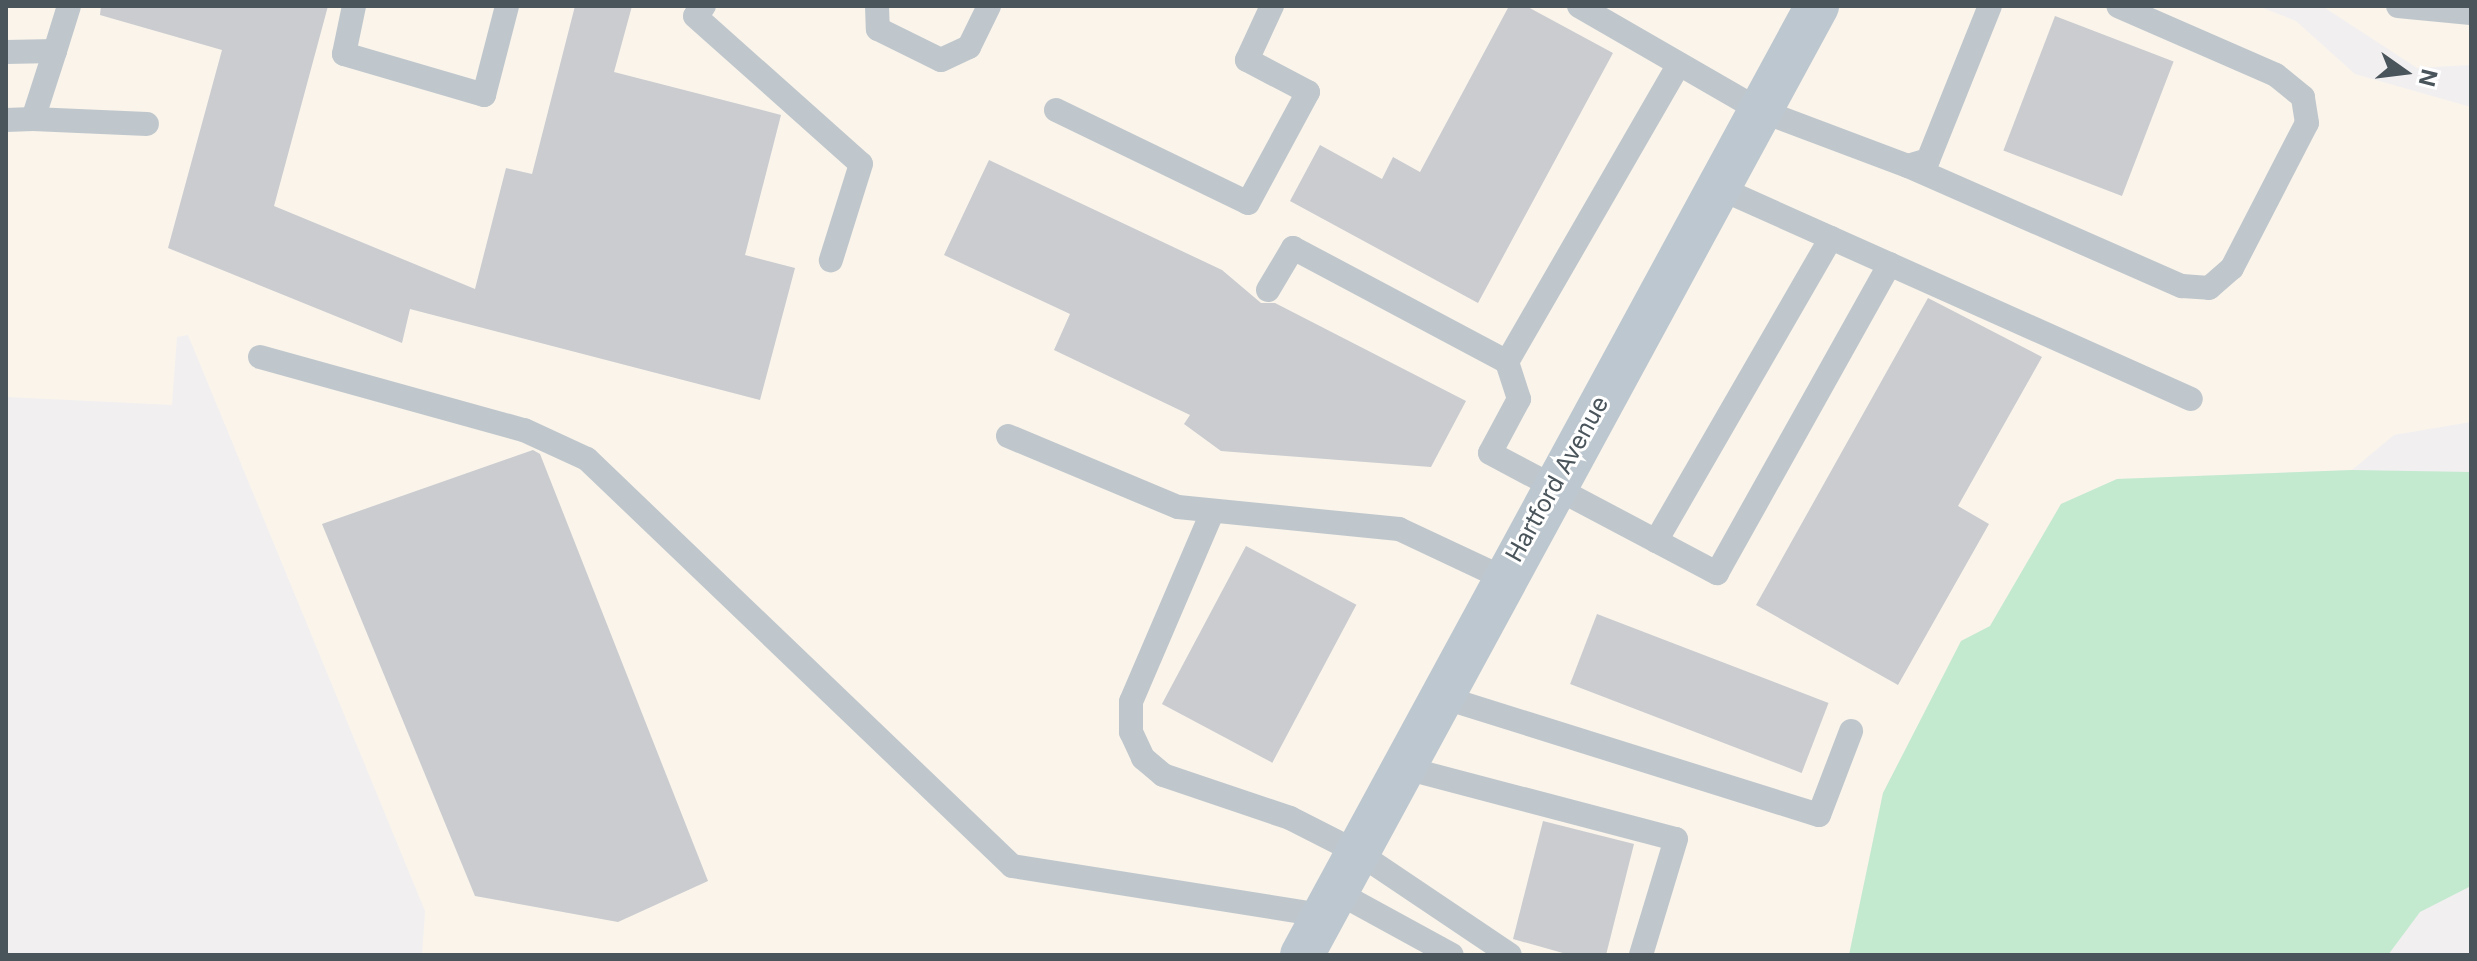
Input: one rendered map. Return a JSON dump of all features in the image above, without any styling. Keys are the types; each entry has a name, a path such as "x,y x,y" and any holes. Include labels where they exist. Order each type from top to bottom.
{"main road":[{"name":"Hartford Avenue","path":"1302,955 1812,8"}],"lane":[{"path":"33,119 69,6"},
{"path":"354,6 344,54 484,95 507,6"},
{"path":"877,6 878,29 941,60 969,47 989,6"},
{"path":"1056,110 1248,203 1308,92 1247,60 1272,6"},
{"path":"1579,6 1759,110 1908,166 2182,286 2209,288 2232,268 2307,123 2303,97 2276,75 2118,6"},
{"path":"1908,166 1928,160 1990,6"},
{"path":"2398,6 2471,13"},
{"path":"695,9 861,164 831,260"},
{"path":"6,52 55,51"},
{"path":"1507,362 1679,64"},
{"path":"6,120 147,124"},
{"path":"1717,187 2191,399"},
{"path":"1656,541 1831,238"},
{"path":"1268,290 1293,248 1507,362 1519,399 1490,453 1717,573 1890,264"},
{"path":"260,357 524,430 587,459 1012,866 1329,903 1452,955"},
{"path":"1008,436 1211,515 1399,529 1503,578"},
{"path":"1211,515 1137,680 1129,718 1137,747 1163,775 1290,818 1357,852 1510,955"},
{"path":"1439,696 1819,815 1851,731"},
{"path":"1401,767 1676,839 1641,955"}],"shaded area":[{"path":"6,6 2258,6 2296,21 2355,74 2471,107 2471,422 2394,435 2352,470 2117,479 2061,504 1990,626 1961,642 1883,793 1849,955 422,955 425,911 188,335 177,337 172,405 6,397"},
{"path":"2322,6 2471,6 2471,65 2417,68"}],"green space":[{"path":"2352,470 2471,472 2471,886 2420,912 2388,955 1849,955 1883,793 1961,641 1990,626 2061,504 2117,479"}],"building":[{"path":"101,6 328,6 274,206 475,289 506,168 532,174 575,6 632,6 614,72 781,115 745,255 795,268 760,400 410,309 402,343 168,248 222,50 100,15"},
{"path":"1509,6 1526,6 1613,53 1478,303 1290,201 1320,145 1382,179 1393,157 1420,172"},
{"path":"2055,16 2174,62 2122,196 2003,150"},
{"path":"989,160 1222,270 1261,303 1275,303 1466,401 1431,467 1221,451 1184,424 1190,415 1054,350 1070,314 944,255"},
{"path":"1928,298 2042,357 1958,506 1989,524 1898,685 1756,605"},
{"path":"533,450 540,454 708,881 618,922 475,896 322,524"},
{"path":"1246,546 1356,605 1272,763 1162,704"},
{"path":"1597,614 1829,703 1802,773 1570,684"},
{"path":"1543,821 1634,844 1606,955 1570,955 1513,939"}]}
